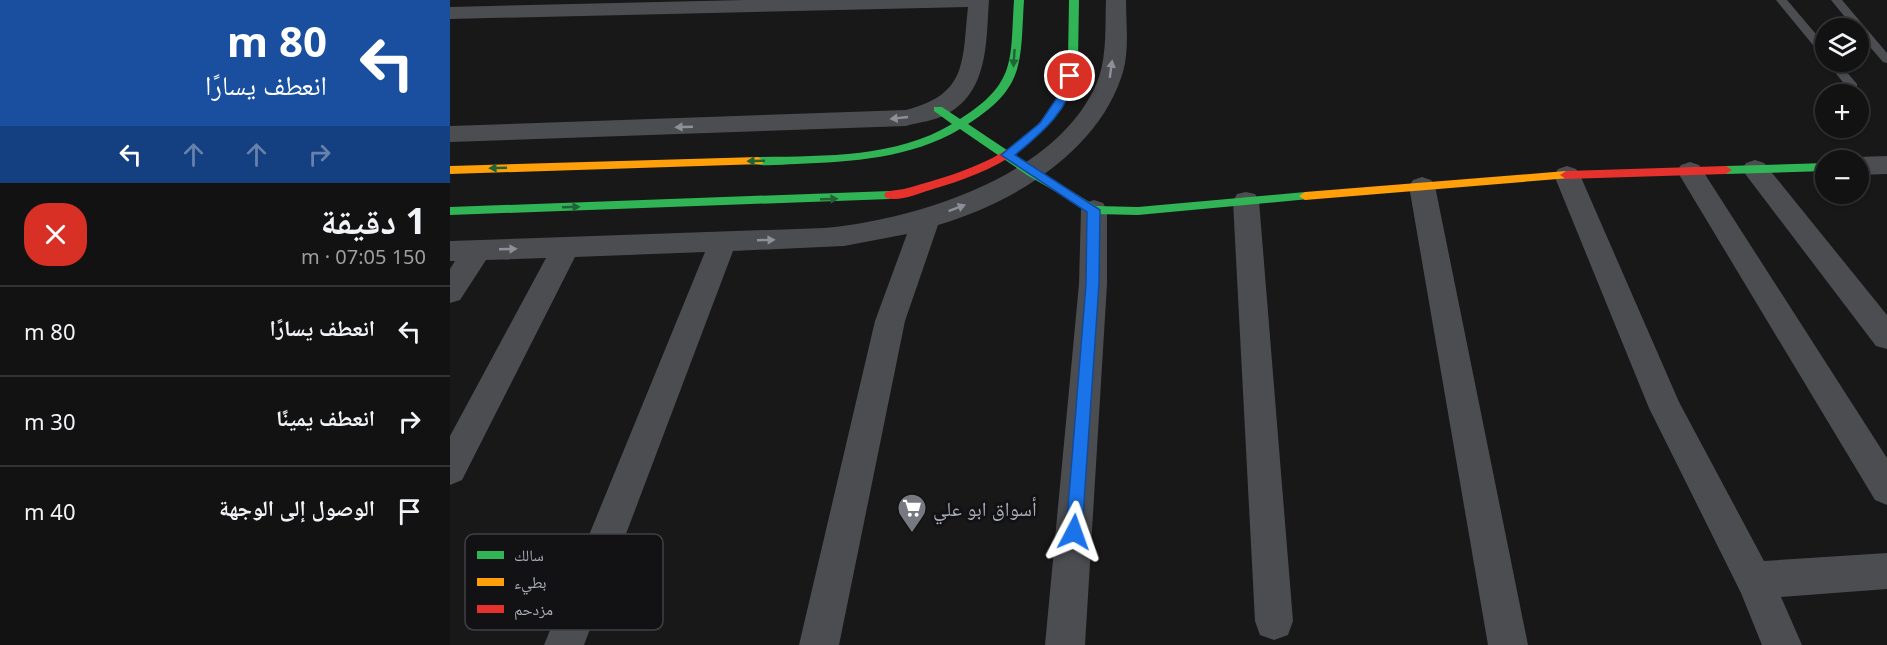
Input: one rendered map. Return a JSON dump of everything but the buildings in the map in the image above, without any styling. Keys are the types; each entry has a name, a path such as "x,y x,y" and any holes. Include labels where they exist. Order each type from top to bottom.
{"main road":[{"path":"450,170 842,159 883,155 924,144 963,125 996,98 1013,71 1019,0"},
{"path":"450,211 896,195 956,180 1007,155 1044,125 1066,92 1073,60 1074,0"},
{"path":"938,109 1094,210 1138,211 1567,175 1815,167"}],"street":[{"path":"450,14 551,6 979,0 971,73 961,92 938,109 906,118 450,134"},
{"path":"450,292 464,250 723,242 865,234 926,220 982,198 1031,171 1069,141 1095,109 1110,78 1116,0"},
{"path":"1869,166 1887,165"},
{"path":"1755,169 1887,338"},
{"path":"1690,171 1887,489"},
{"path":"1567,175 1665,408 1754,580 1782,645"},
{"path":"1422,186 1508,645"},
{"path":"1246,201 1274,621"},
{"path":"1065,645 1092,296 1094,210"},
{"path":"819,645 890,321 926,220"},
{"path":"608,534 723,242"},
{"path":"450,469 566,247"},
{"path":"1754,580 1887,571"},
{"path":"564,645 570,630"}],"lane":[{"path":"1781,0 1815,41"},
{"path":"1836,0 1887,60"},
{"path":"1840,72 1850,84"}],"traffic: fast":[{"path":"758,161 844,157 900,148 926,140 977,113 1000,93 1013,68 1018,39 1019,0"},
{"path":"1069,76 1073,60 1074,0"},
{"path":"938,109 1031,172 1094,210 1138,211 1305,196"},
{"path":"1726,170 1815,167"},
{"path":"450,211 890,195"}],"traffic: slow":[{"path":"450,170 758,161"},
{"path":"1305,196 1566,175"}],"traffic: jam":[{"path":"890,195 908,192 971,173 1014,150 1049,118 1061,98 1069,76"},
{"path":"1566,175 1726,170"}],"place":[{"name":"أسواق ابو علي","path":"912,534"}],"route":[{"path":"1070,76 1066,92 1044,125 1007,155 1094,210 1093,284 1074,532"}]}
